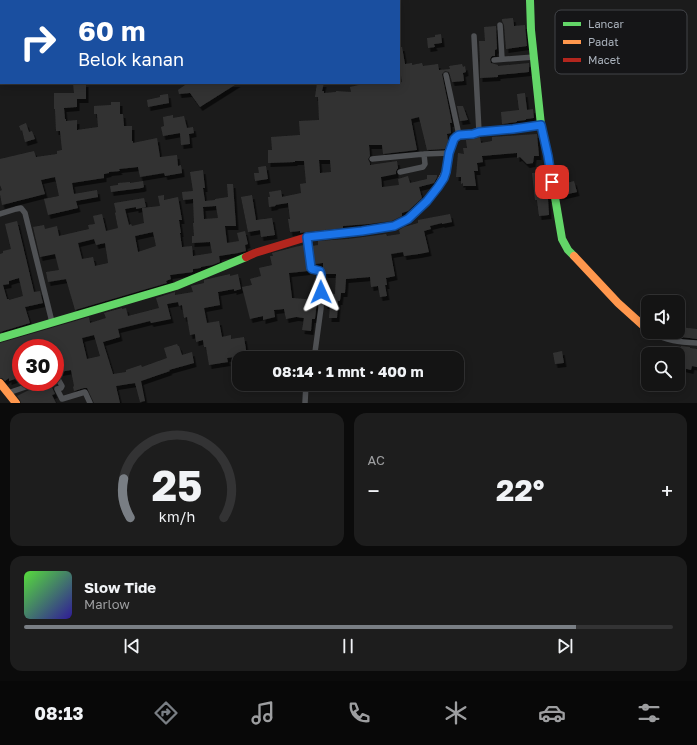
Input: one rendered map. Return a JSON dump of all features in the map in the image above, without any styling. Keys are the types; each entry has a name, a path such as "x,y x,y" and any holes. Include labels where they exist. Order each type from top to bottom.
{"street":[{"path":"530,0 531,30 541,125 548,156 562,239 568,250 618,303 641,324"},
{"path":"500,25 502,59"},
{"path":"474,36 479,132"},
{"path":"494,60 534,57"},
{"path":"446,75 459,135"},
{"path":"0,338 176,286 255,253 307,237 394,226 408,219 427,201 438,187 446,172 449,153 454,139 459,135 541,125"},
{"path":"372,159 449,153"},
{"path":"400,172 423,167 425,164 424,154"},
{"path":"0,214 21,208 26,213 52,322"},
{"path":"307,237 311,268 320,271 321,274 321,308 315,351"},
{"path":"665,339 697,343"},
{"path":"0,383 16,403"},
{"path":"8,393 14,391"},
{"path":"57,391 62,399 85,392 90,403"},
{"path":"305,403 306,391"}],"building":[{"path":"513,18 514,26 525,25 527,46 506,49 502,19"},
{"path":"496,26 497,49 495,50 495,56 492,56 490,59 491,63 498,66 529,63 529,72 480,78 479,41 485,41 484,27"},
{"path":"441,34 442,43 434,44 435,47 428,48 427,38 435,37 435,35"},
{"path":"400,47 402,47 405,64 412,63 412,65 422,63 423,66 438,64 439,70 450,69 449,66 462,64 463,67 465,66 466,72 463,73 464,81 452,82 449,72 445,71 442,74 452,123 450,123 451,133 447,134 448,141 445,149 427,150 419,117 411,119 417,150 383,154 382,145 369,145 370,156 368,159 370,165 397,161 398,168 396,174 381,177 382,187 399,185 398,179 408,176 410,183 427,179 427,175 437,175 434,183 419,187 422,198 408,211 402,213 402,216 392,221 343,226 343,228 300,233 300,231 290,232 288,203 269,207 268,197 270,197 269,192 281,190 282,197 301,193 300,184 306,183 304,161 268,163 268,150 272,150 271,137 300,135 299,121 319,120 318,97 315,97 317,84 324,84 322,91 324,91 324,93 336,91 351,92 350,87 358,84 400,84 402,82 400,69","holes":["319,160 330,160 331,172 320,173"]},
{"path":"73,84 86,84 86,99 77,99 77,107 64,108 66,121 77,120 77,130 98,127 97,114 94,114 94,106 111,105 111,102 120,102 120,114 123,114 124,126 132,126 133,143 157,138 160,157 177,155 178,166 181,165 182,173 165,176 164,173 140,177 138,167 119,169 120,171 109,172 104,174 104,178 72,183 74,194 97,190 98,197 76,201 78,208 48,215 44,199 59,196 55,177 41,180 45,194 2,205 0,194 0,191 2,190 0,185 0,159 34,151 36,157 57,154 57,151 62,150 60,131 56,131 54,93 74,93"},
{"path":"187,84 236,84 200,107 190,93 179,94 178,90"},
{"path":"525,93 527,110 533,109 534,118 502,124 501,112 519,110 517,94"},
{"path":"168,94 169,103 148,107 147,100 160,97 160,95"},
{"path":"457,106 463,106 468,120 460,121"},
{"path":"173,115 173,118 184,116 187,128 193,127 194,133 189,134 190,144 181,145 180,133 163,136 161,127 164,126 163,117"},
{"path":"26,123 29,132 32,131 35,139 25,142 22,130 21,131 19,126"},
{"path":"537,134 539,156 534,156 533,163 527,164 520,157 517,158 517,153 482,156 483,162 477,163 478,171 474,171 476,186 463,186 463,183 461,184 461,177 456,177 458,153 464,154 463,148 467,148 466,140 480,137 481,143 492,141 492,137"},
{"path":"266,166 268,179 255,181 254,173 259,173 258,167"},
{"path":"203,170 205,201 228,197 227,184 233,184 236,226 225,226 227,243 239,241 237,233 245,231 248,244 245,245 246,251 219,256 220,262 193,269 193,272 170,275 171,279 166,281 167,283 75,310 66,279 48,282 46,272 59,270 55,254 40,257 33,227 44,225 45,229 57,226 59,236 89,229 88,225 95,224 93,216 102,214 106,231 118,228 114,203 144,198 146,207 125,209 129,225 131,224 132,226 144,223 142,208 160,206 158,196 164,195 164,200 178,197 182,220 179,220 182,247 192,246 193,256 212,253 210,242 192,243 192,236 194,236 193,199 183,200 182,192 193,191 190,172","holes":["216,206 218,218 204,219 203,207","153,232 156,246 138,252 135,236","94,239 96,245 105,243 108,263 95,266 93,257 82,259 78,243"]},
{"path":"545,172 546,187 548,187 550,199 548,199 549,215 539,216 537,200 535,200 532,173"},
{"path":"143,181 144,187 142,188 111,192 110,186 118,185 118,183"},
{"path":"574,181 577,192 560,196 559,185"},
{"path":"252,195 256,220 272,218 275,235 261,237 260,230 248,232 241,197"},
{"path":"450,214 452,222 430,226 431,229 424,231 429,252 404,256 403,252 391,254 395,276 386,278 387,285 385,285 387,296 380,297 378,286 371,287 370,277 346,279 345,293 341,293 340,301 338,301 337,318 329,318 330,305 325,305 325,293 335,294 336,274 325,274 323,263 315,264 312,246 318,245 318,241 400,234 399,230 418,223 418,220"},
{"path":"17,221 34,292 40,291 43,303 25,307 30,323 0,332 0,254 3,253 3,251 11,249 5,224","holes":["19,278 23,296 9,300 7,299 3,285 9,284 9,281"]},
{"path":"304,245 308,271 289,273 292,298 317,300 315,319 312,319 311,331 302,330 304,318 296,317 286,319 284,309 274,310 275,317 263,320 263,316 250,319 242,287 252,285 250,279 261,276 259,268 272,265 270,256 273,256 272,253"},
{"path":"230,274 230,276 238,274 241,289 218,292 220,305 204,308 207,323 219,321 222,337 231,335 231,339 244,337 246,351 232,351 232,357 227,358 228,362 209,365 206,347 204,347 203,340 196,342 195,334 190,335 187,317 184,318 182,305 179,306 178,302 167,304 171,319 151,323 150,321 118,329 120,337 103,342 113,374 126,372 126,370 141,365 142,367 167,358 164,348 177,344 182,355 192,352 194,363 169,370 170,371 141,381 145,401 140,402 135,383 116,386 120,403 94,403 87,388 74,391 71,370 64,371 64,339 14,339 89,317 90,323 106,318 104,313 122,308 126,308 128,316 159,308 156,298 175,292 175,295 193,292 191,286 204,283 204,280","holes":["94,335 100,356 87,359 82,338"]},
{"path":"685,328 697,329 697,339 685,338"},
{"path":"12,339 12,380 9,381 9,378 5,381 0,378 0,343"},
{"path":"681,346 690,347 697,349 697,367 692,366 691,370 685,369 685,347"},
{"path":"562,351 564,363 555,364 553,353"},
{"path":"27,391 54,391 55,394 52,395 56,403 21,403 17,396"}],"traffic: fast":[{"path":"530,0 531,30 541,125 548,156 562,239 568,250 574,256"},
{"path":"0,338 176,286 246,257"}],"traffic: slow":[{"path":"408,219 427,201 438,187 446,172 449,153 454,139 459,135 541,125"},
{"path":"574,256 618,303 641,324"},
{"path":"0,383 16,403"}],"traffic: jam":[{"path":"246,257 307,237 394,226 408,219"}],"route":[{"path":"321,292 321,274 320,271 311,268 307,237 394,226 408,219 427,201 444,178 449,153 454,139 459,135 541,125 552,182"}]}
